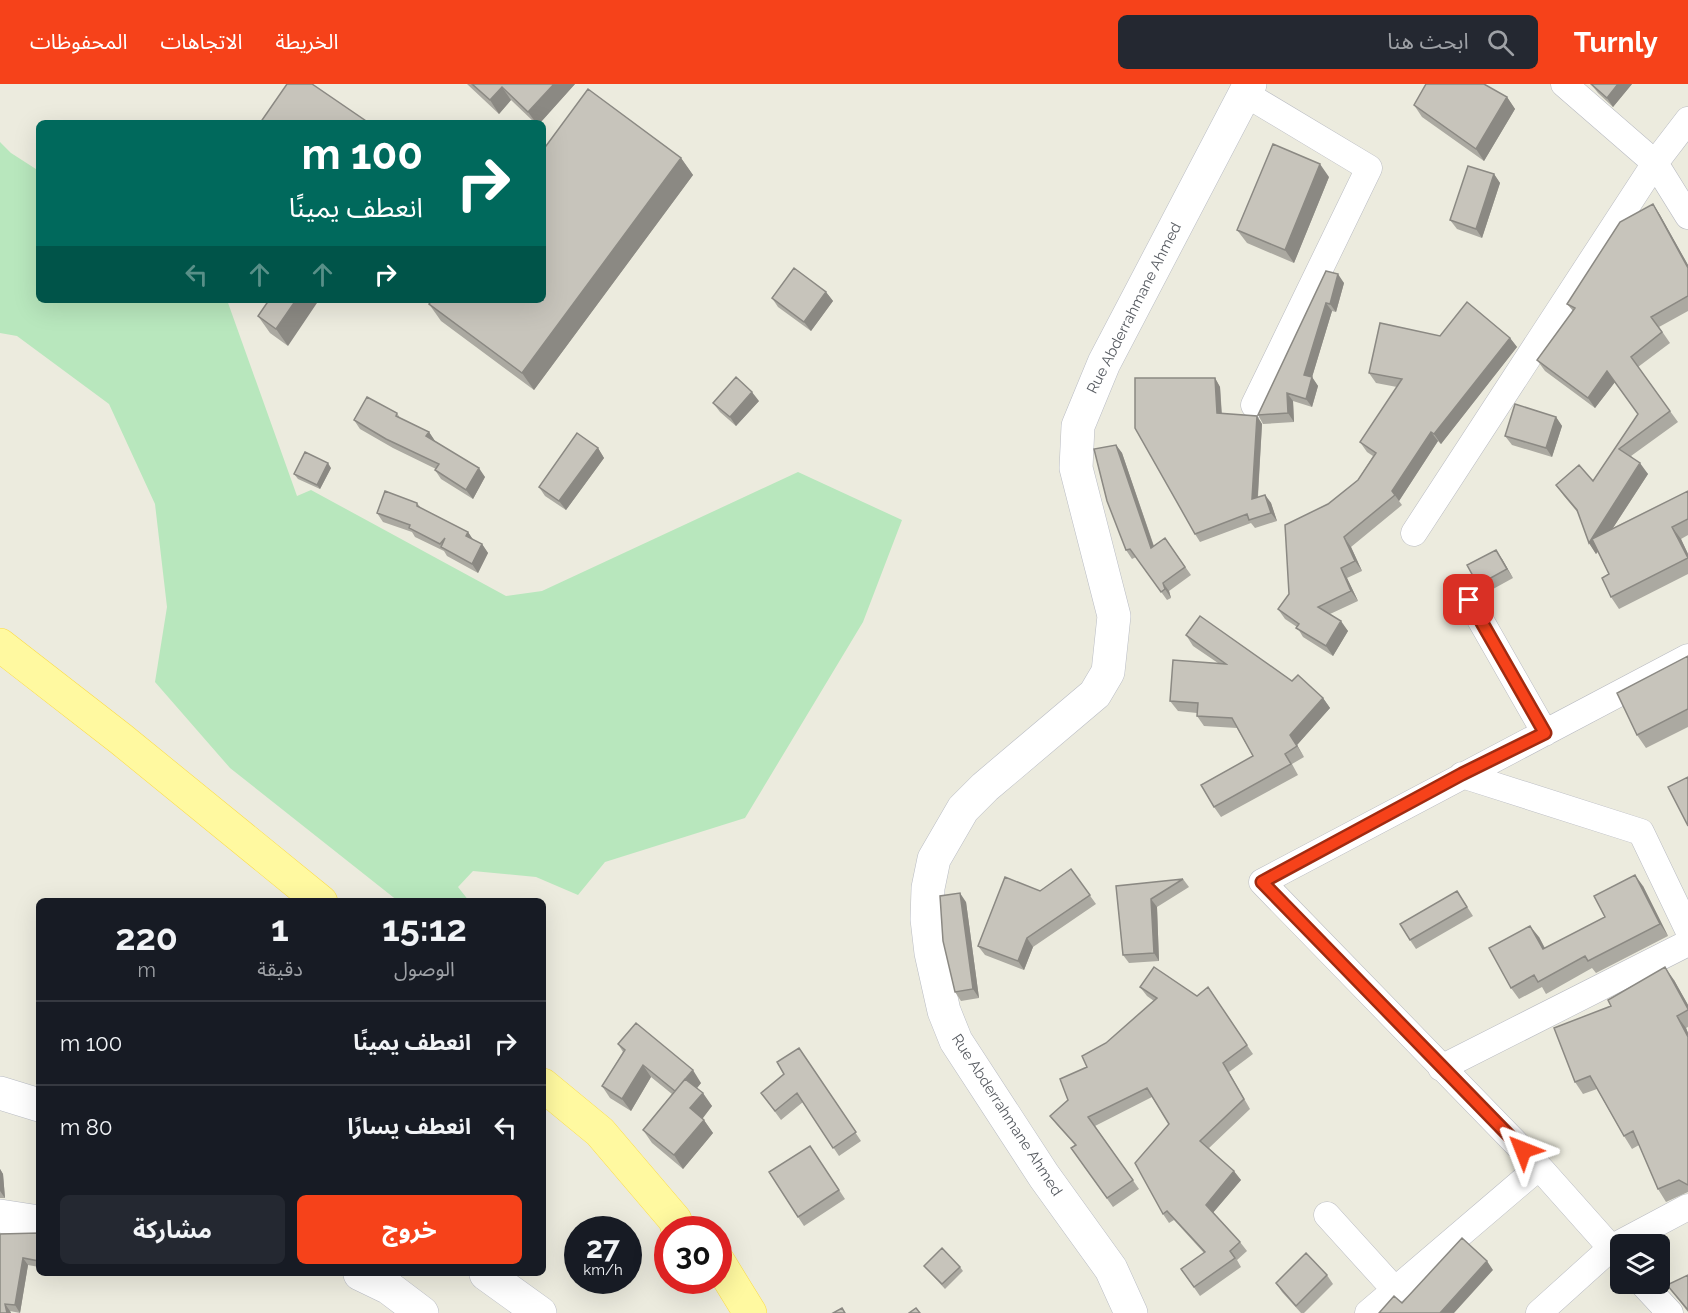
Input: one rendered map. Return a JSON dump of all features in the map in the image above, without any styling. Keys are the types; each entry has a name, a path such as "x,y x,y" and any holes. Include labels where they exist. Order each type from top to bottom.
{"main road":[{"name":"Rue Abderrahmane Ahmed","path":"1131,1313 1111,1269 1044,1176 957,1041 944,1011 933,964 927,919 928,888 934,859 963,809 985,787 1095,694 1108,672 1114,616 1076,468 1078,426 1104,363 1247,89"},
{"path":"0,645 121,739 316,898"},
{"path":"546,1087 600,1132 673,1216"},
{"path":"0,1093 36,1104"},
{"path":"0,1216 36,1222"},
{"path":"364,1276 389,1288 422,1313"},
{"path":"489,1276 540,1313"},
{"path":"732,1284 750,1313"},
{"path":"714,1294 725,1313"}],"street":[{"path":"1564,84 1655,163 1688,216"},
{"path":"1247,89 1369,168 1254,405"},
{"path":"1414,533 1655,163 1688,120"},
{"path":"1469,600 1545,733"},
{"path":"1610,1247 1539,1167 1262,882 1462,774 1688,657"},
{"path":"1462,774 1641,832 1688,930"},
{"path":"1441,1068 1688,943"},
{"path":"1368,1313 1539,1167"},
{"path":"1645,1234 1688,1207"},
{"path":"1327,1215 1395,1290"},
{"path":"1539,1313 1610,1257"},
{"path":"1652,1294 1670,1313"}],"green space":[{"path":"0,142 11,153 36,169 36,303 228,303 297,496 311,490 506,596 542,591 798,472 902,520 863,622 745,818 605,862 578,895 536,877 473,871 458,887 467,898 394,898 230,768 155,682 167,607 155,504 109,404 17,336 0,333"}],"building":[{"path":"287,84 312,84 365,120 262,120"},
{"path":"472,84 554,84 528,112 502,87 490,100"},
{"path":"1426,84 1484,84 1507,97 1476,149 1414,105"},
{"path":"1591,84 1618,84 1607,98"},
{"path":"588,89 681,158 522,373 429,304 546,303 546,146"},
{"path":"1273,144 1320,164 1285,250 1237,230"},
{"path":"1468,166 1494,174 1476,229 1450,220"},
{"path":"1653,204 1688,268 1688,296 1651,317 1662,332 1631,357 1670,411 1619,449 1640,463 1589,543 1577,510 1556,485 1579,465 1593,481 1638,414 1607,371 1588,398 1537,360 1575,308 1567,304 1620,222"},
{"path":"794,268 826,292 804,322 772,298"},
{"path":"1326,271 1338,274 1330,304 1326,303 1304,375 1312,377 1306,399 1287,393 1288,413 1258,415"},
{"path":"1467,302 1510,338 1434,434 1431,432 1392,491 1395,495 1344,537 1355,561 1341,568 1351,591 1318,607 1341,621 1326,646 1296,628 1299,624 1278,609 1289,594 1285,525 1328,504 1358,480 1376,453 1360,442 1402,379 1369,373 1380,323 1440,336"},
{"path":"267,303 294,303 276,329 258,316"},
{"path":"736,377 752,392 730,417 713,403"},
{"path":"1135,378 1215,378 1217,413 1257,416 1252,499 1265,495 1271,513 1249,520 1247,514 1195,534 1135,428"},
{"path":"367,397 397,413 396,416 429,432 426,436 479,468 466,490 435,470 439,464 386,439 354,420"},
{"path":"1515,404 1556,417 1546,448 1505,436"},
{"path":"577,433 598,448 559,501 539,487"},
{"path":"1116,445 1151,548 1165,538 1185,567 1163,583 1165,589 1161,592 1130,549 1126,550 1107,501 1094,449"},
{"path":"305,452 328,463 317,485 294,474"},
{"path":"385,491 417,503 417,506 468,532 466,536 482,544 472,564 441,547 445,538 440,544 409,528 410,525 377,513"},
{"path":"1688,491 1688,519 1672,527 1688,558 1611,597 1602,578 1609,574 1592,539"},
{"path":"1496,550 1507,569 1478,585 1467,565"},
{"path":"1200,616 1292,681 1298,675 1323,698 1290,735 1297,746 1285,754 1291,764 1214,807 1201,785 1253,756 1232,718 1197,716 1198,703 1170,701 1173,660 1226,664 1186,635"},
{"path":"1688,656 1688,709 1637,735 1617,693"},
{"path":"1688,777 1688,826 1668,787"},
{"path":"1071,869 1090,895 1027,938 1018,961 978,946 1005,877 1040,891"},
{"path":"1635,875 1660,924 1588,961 1585,956 1538,982 1534,975 1511,988 1489,948 1530,926 1543,949 1605,917 1594,896"},
{"path":"1183,879 1151,899 1154,953 1123,955 1116,886"},
{"path":"1457,891 1467,907 1410,940 1400,924"},
{"path":"960,893 973,989 955,992 943,941 940,896"},
{"path":"1154,967 1197,996 1208,987 1247,1045 1223,1063 1244,1099 1200,1141 1234,1171 1206,1205 1240,1242 1230,1251 1235,1258 1194,1287 1181,1269 1205,1252 1167,1211 1163,1214 1135,1163 1169,1124 1147,1088 1088,1117 1133,1180 1107,1198 1071,1148 1076,1145 1050,1116 1068,1100 1060,1079 1087,1067 1082,1056 1106,1043 1157,998 1140,987"},
{"path":"1665,967 1688,1009 1677,1016 1688,1037 1688,1185 1679,1180 1658,1189 1633,1131 1624,1136 1590,1076 1575,1082 1554,1028 1611,1006 1608,1000"},
{"path":"636,1023 693,1070 675,1091 643,1065 622,1099 602,1086 625,1050 618,1044"},
{"path":"799,1048 856,1132 833,1148 797,1093 775,1111 761,1093 784,1074 777,1062"},
{"path":"685,1079 703,1093 690,1108 704,1120 674,1155 643,1130"},
{"path":"810,1146 839,1190 798,1217 769,1172"},
{"path":"36,1233 36,1260 23,1258 15,1305 5,1304 7,1313 0,1313 0,1234"},
{"path":"1462,1238 1487,1261 1440,1313 1379,1313 1394,1296 1402,1303"},
{"path":"942,1248 960,1267 942,1284 924,1266"},
{"path":"1306,1253 1327,1275 1296,1306 1276,1283"},
{"path":"1688,1275 1688,1310 1670,1289 1670,1284"},
{"path":"842,1308 845,1313 833,1313"},
{"path":"916,1308 920,1313 909,1313"}],"route":[{"path":"1469,600 1545,733 1462,774 1262,882 1523,1150"}]}
